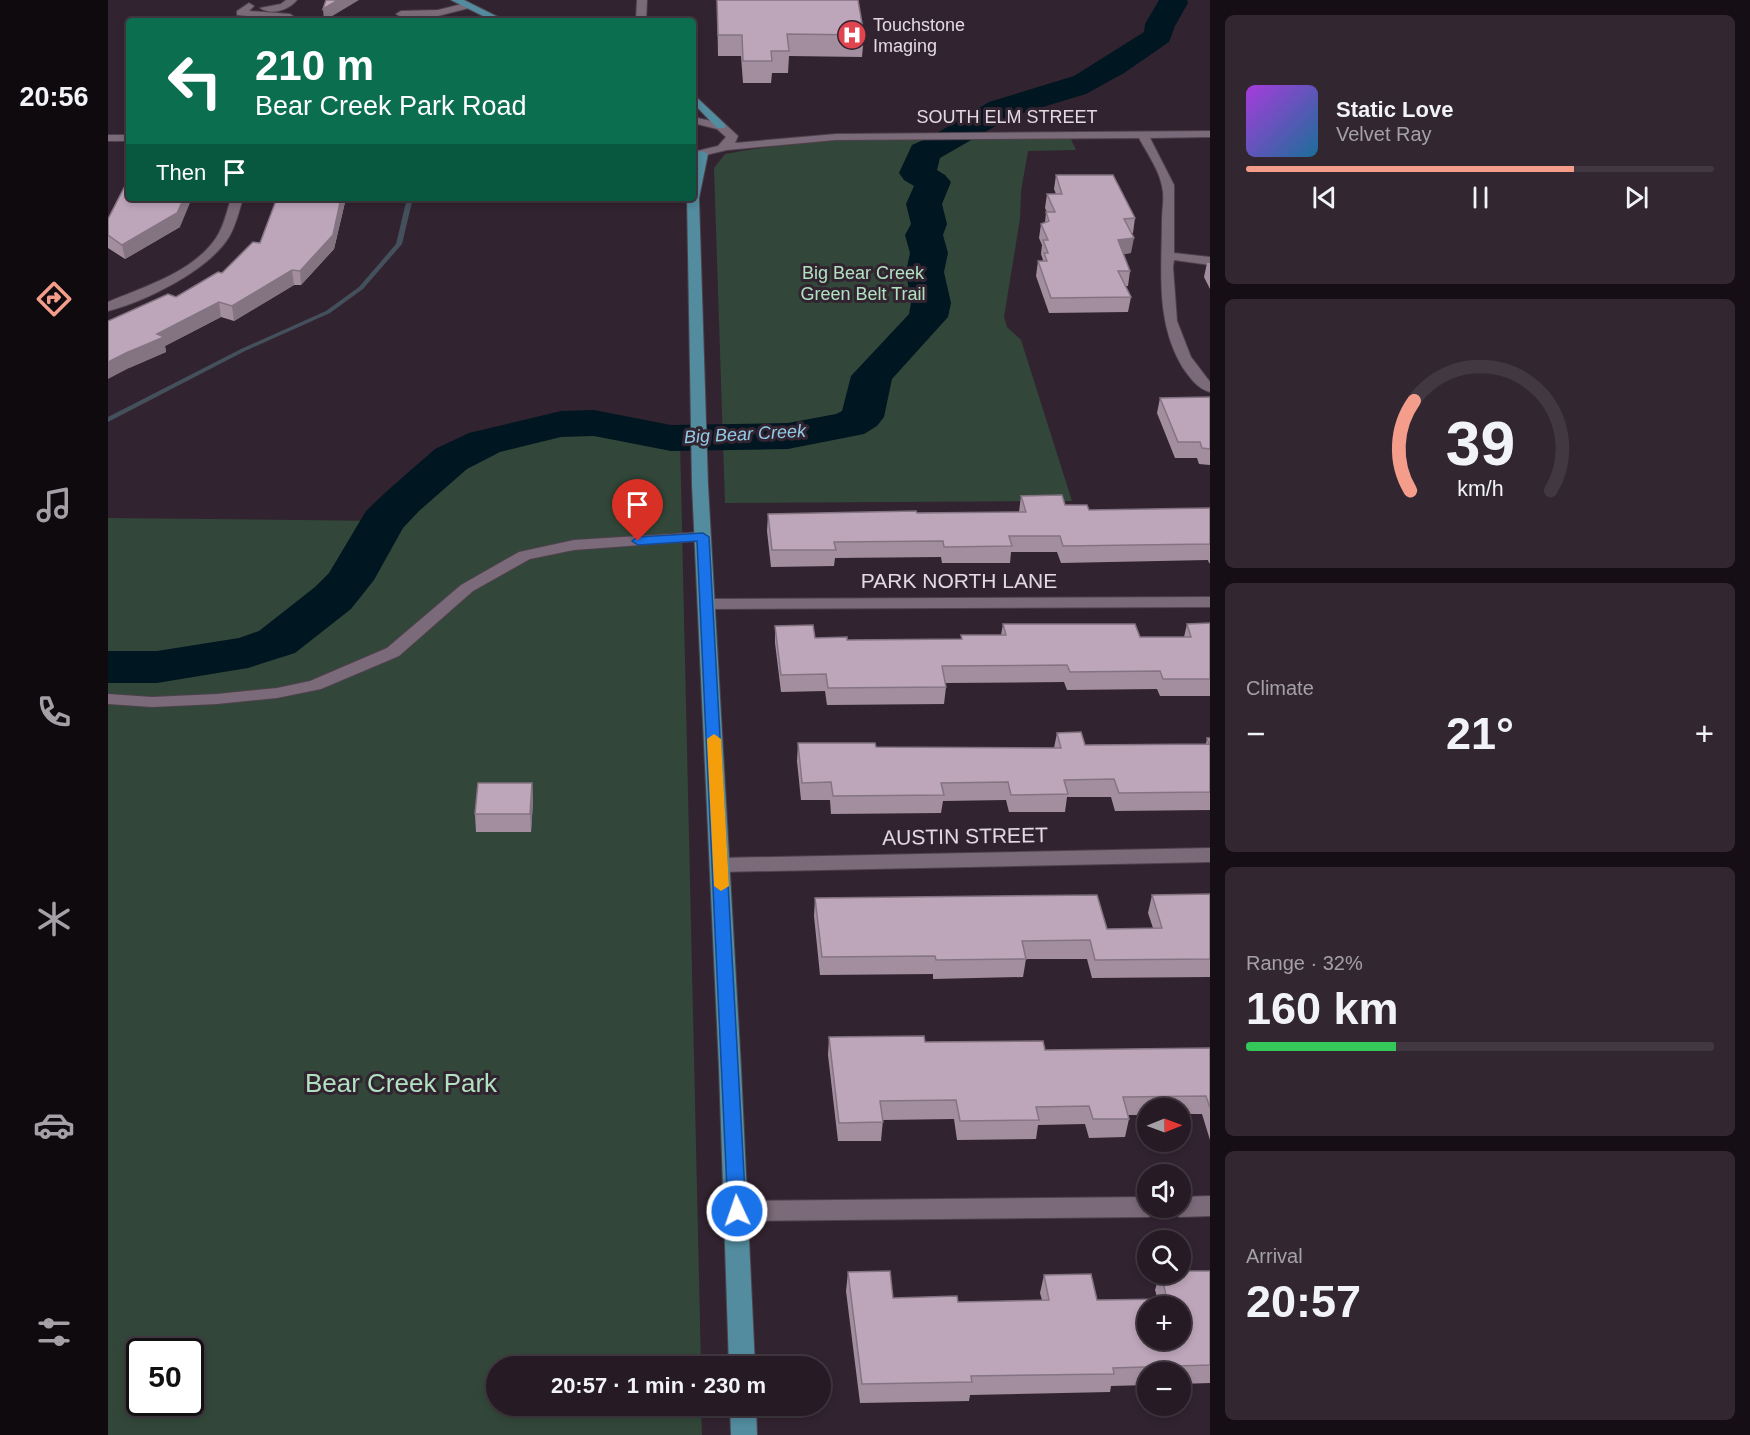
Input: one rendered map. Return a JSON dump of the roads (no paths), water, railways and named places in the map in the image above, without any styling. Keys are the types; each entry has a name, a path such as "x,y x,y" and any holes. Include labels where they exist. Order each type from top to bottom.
{"main road":[{"path":"456,0 494,18"},
{"path":"696,98 735,130"},
{"path":"693,201 699,449 737,1211 742,1356"},
{"path":"743,1416 744,1435"}],"street":[{"path":"292,0 284,7 249,3 240,13 292,18"},
{"path":"403,0 403,17 466,6"},
{"path":"641,18 642,0"},
{"name":"SOUTH ELM STREET","path":"696,121 735,130 805,138"},
{"path":"725,147 731,142 735,130"},
{"path":"1142,134 1161,171 1170,195 1170,256 1166,301 1169,322 1189,367 1199,381 1210,388"},
{"name":"SOUTH ELM STREET","path":"698,154 725,147 805,138 916,135 1210,134"},
{"path":"108,138 126,138"},
{"path":"108,307 176,276 202,260 221,240 236,201"},
{"path":"1170,256 1210,261"},
{"path":"108,699 152,702 217,699 277,693 315,686 393,652 468,588 525,555 574,545 703,537"},
{"name":"PARK NORTH LANE","path":"708,604 1210,602"},
{"name":"AUSTIN STREET","path":"720,865 1210,855"},
{"path":"1191,1207 1210,1206"},
{"path":"737,1211 1137,1207"}],"waterway":[{"name":"Big Bear Creek","path":"108,667 157,667 248,652 277,642 333,598 349,580 383,521 403,501 451,459 485,442 561,424 594,423 671,438 788,436 849,425 862,417 872,376 928,317 931,303 925,272 929,253 924,235 929,224 924,204 933,182 916,173 922,166 924,152 944,143 1001,109 1054,94 1095,78 1158,36 1160,24 1168,15 1167,10 1174,3 1173,0"},
{"path":"108,420 243,350 328,312 361,288 399,244 409,201"}],"place":[{"name":"Touchstone Imaging","path":"852,35"}],"park label":[{"name":"Big Bear Creek Green Belt Trail","path":"863,283"},
{"name":"Bear Creek Park","path":"401,1083"}]}
